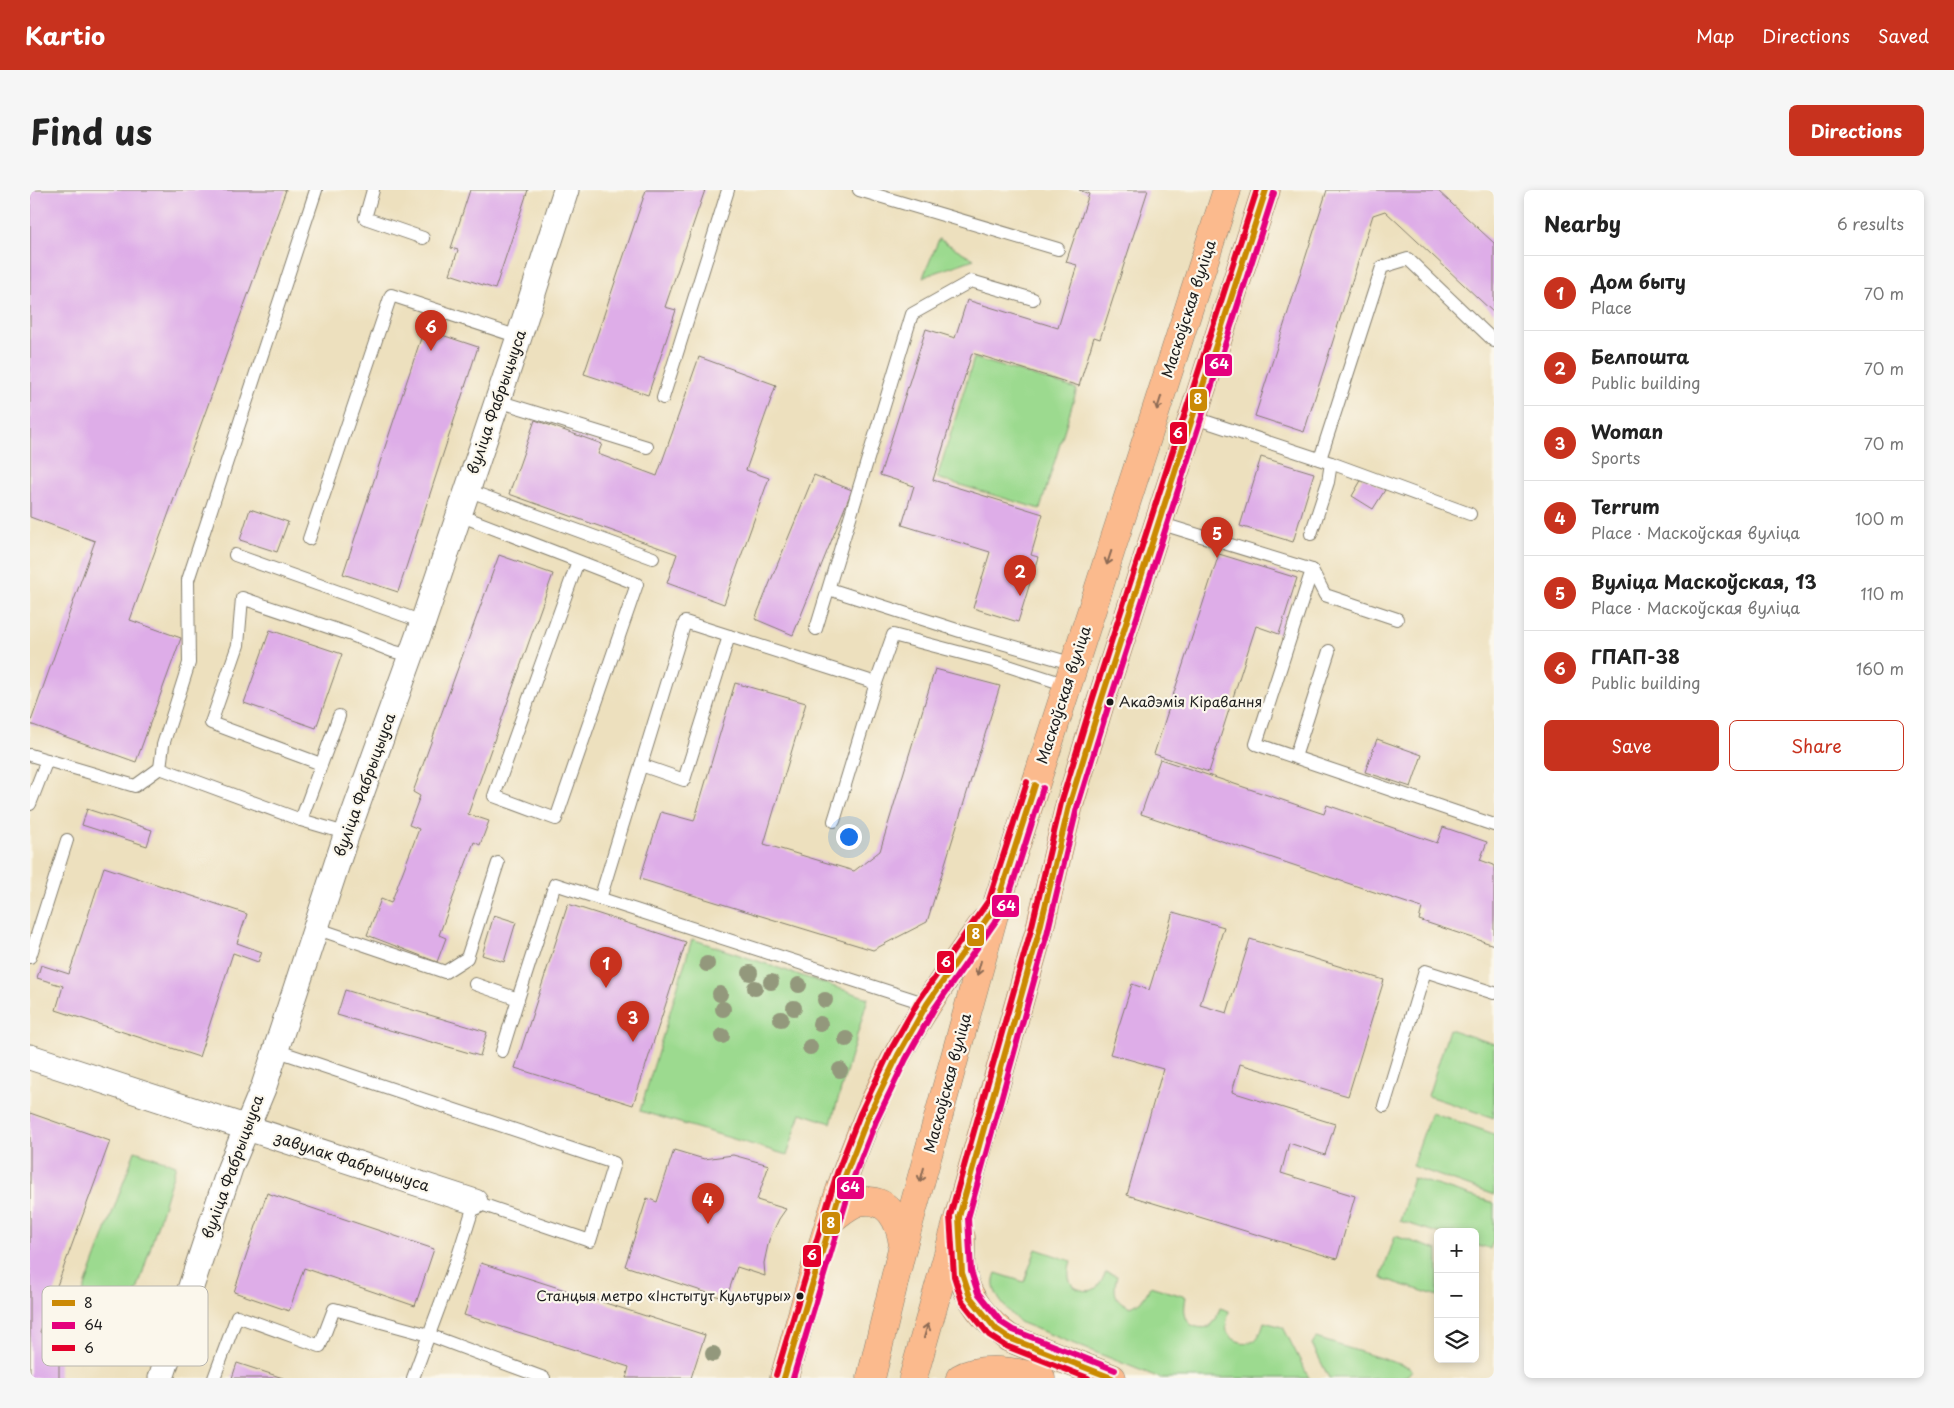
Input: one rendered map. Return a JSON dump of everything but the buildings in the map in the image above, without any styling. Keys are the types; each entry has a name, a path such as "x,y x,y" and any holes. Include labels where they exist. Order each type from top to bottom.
{"main road":[{"name":"Маскоўская вуліца","path":"870,1378 903,1245 997,904 1227,190"},
{"path":"913,1378 1040,932 1069,806 1101,701 1266,190"},
{"path":"784,1378 845,1176 868,1117 898,1055 927,1004 997,904"},
{"path":"832,1219 846,1208 859,1202 873,1202 885,1206 895,1217 900,1228 903,1245"},
{"path":"960,1217 962,1273 970,1297 996,1329 1008,1338 1112,1378"},
{"path":"960,1378 968,1373 1001,1371 1041,1378"}],"street":[{"name":"вуліца Фабрыцыуса","path":"191,1286 230,1168 275,1050 346,836 423,622 498,401 566,190"},
{"name":"завулак Фабрыцыуса","path":"30,1057 475,1202"},
{"name":"вуліца Фабрыцыуса","path":"161,1378 165,1366"}],"lane":[{"path":"30,755 135,786 160,768 162,745 189,663 188,580 316,190"},
{"path":"373,190 365,218 423,238"},
{"path":"663,398 728,190"},
{"path":"859,190 1058,249"},
{"path":"1310,534 1328,482 1326,461 1382,267 1408,260 1494,341"},
{"path":"816,629 912,314 971,281 1033,299"},
{"path":"309,539 391,295 519,337"},
{"path":"498,401 647,447"},
{"path":"1192,417 1326,461 1470,514"},
{"path":"467,490 654,558"},
{"path":"459,515 578,561 637,584 556,818 494,796 578,561"},
{"path":"1159,523 1312,570 1325,595 1397,619"},
{"path":"235,555 423,622"},
{"path":"1312,570 1256,744 1494,825"},
{"path":"829,589 960,631 1071,675"},
{"path":"321,764 211,723 238,645 242,598 411,656"},
{"path":"600,899 686,622 876,683"},
{"path":"834,821 876,683 893,635 996,662 1071,675"},
{"path":"641,765 684,780 730,636"},
{"path":"1295,757 1330,651"},
{"path":"301,820 339,716"},
{"path":"30,804 46,760"},
{"path":"160,768 301,820 335,830 346,836"},
{"path":"30,956 67,840"},
{"path":"315,928 444,972 467,958 498,863"},
{"path":"502,1051 555,884 927,1004"},
{"path":"1384,1106 1425,972 1494,993"},
{"path":"475,984 518,999"},
{"path":"275,1050 614,1163 590,1241 475,1202 458,1256 413,1378"},
{"path":"214,1378 237,1316 320,1346 334,1309 429,1335 544,1378"}],"green space":[{"path":"939,239 974,259 923,277"},
{"path":"974,358 1077,389 1040,509 937,478"},
{"path":"692,939 868,998 831,1123 801,1113 787,1155 640,1111"},
{"path":"1449,1029 1494,1044 1494,1118 1428,1096"},
{"path":"1431,1112 1494,1134 1494,1195 1412,1166"},
{"path":"135,1151 176,1165 139,1286 85,1286"},
{"path":"1413,1178 1494,1203 1494,1238 1490,1249 1479,1246 1479,1228 1434,1228 1434,1232 1400,1221"},
{"path":"1395,1236 1434,1249 1434,1295 1381,1278"},
{"path":"1036,1249 1071,1261 1069,1279 1073,1286 1085,1291 1096,1288 1106,1272 1117,1276 1116,1295 1121,1302 1131,1307 1143,1298 1150,1286 1186,1297 1186,1316 1188,1321 1196,1327 1210,1327 1216,1319 1220,1308 1229,1311 1226,1323 1227,1331 1229,1335 1239,1342 1247,1343 1255,1340 1260,1334 1264,1322 1283,1327 1309,1378 1160,1378 1019,1322 1000,1300 994,1287 994,1280 996,1273 1024,1282"},
{"path":"1316,1338 1409,1367 1412,1370 1402,1378 1329,1378 1312,1344"}],"transit line":[{"name":"6","path":"1088,1378 1006,1346 989,1335 962,1301 954,1276 950,1216 1031,930 1061,803 1257,190"},
{"name":"8","path":"1112,1378 1009,1338 996,1329 970,1297 962,1273 959,1217 1039,932 1069,806 1101,701 1266,190"},
{"name":"64","path":"1115,1370 1013,1330 1002,1323 978,1293 971,1271 968,1218 1047,934 1077,808 1274,193"},
{"name":"6","path":"776,1375 837,1173 860,1114 890,1051 919,1000 989,900 1027,782"},
{"name":"8","path":"784,1378 845,1176 868,1117 898,1055 927,1004 997,904 1035,785"},
{"name":"64","path":"793,1378 853,1179 876,1121 906,1059 934,1009 1005,908 1043,788"}],"place":[{"name":"ГПАП-38","path":"431,351"},
{"name":"Вуліца Маскоўская, 13","path":"1217,558"},
{"name":"Белпошта","path":"1020,596"},
{"name":"Акадэмія Кіравання","path":"1110,702"},
{"name":"Дом быту","path":"606,988"},
{"name":"Woman","path":"633,1042"},
{"name":"Terrum","path":"708,1224"},
{"name":"Станцыя метро «Інстытут Культуры»","path":"800,1296"}]}
